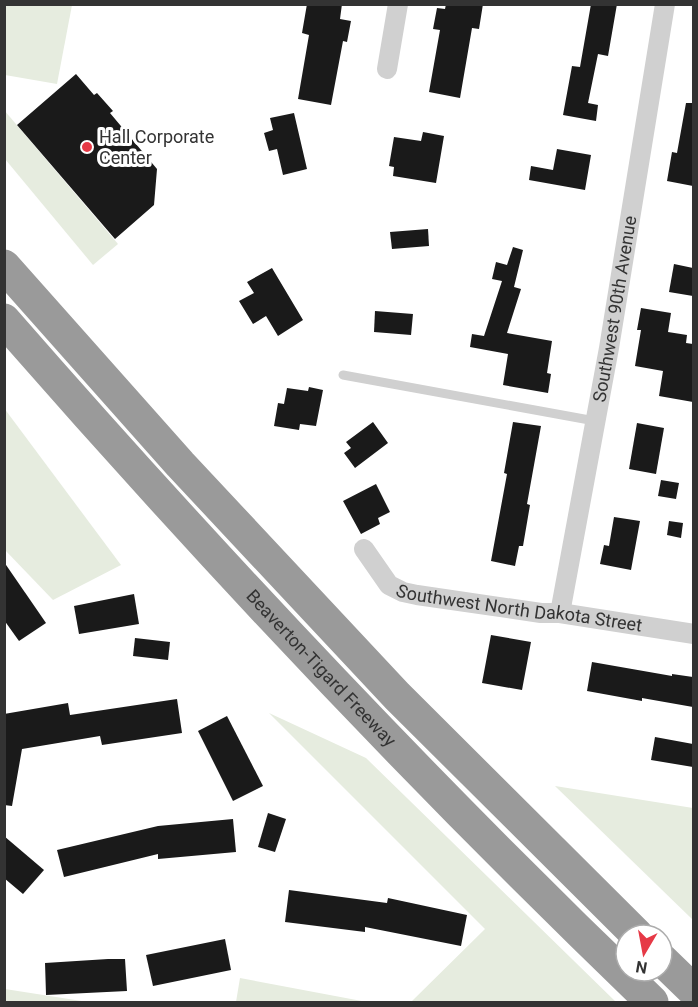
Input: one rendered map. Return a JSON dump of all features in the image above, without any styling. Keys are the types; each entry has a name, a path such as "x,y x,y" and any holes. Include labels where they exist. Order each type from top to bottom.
{"highway":[{"name":"Beaverton-Tigard Freeway","path":"4,266 180,464 397,696 625,923"},
{"name":"Beaverton-Tigard Freeway","path":"4,320 267,613 436,789 652,1002"},
{"path":"674,972 693,991"}],"street":[{"path":"387,69 398,4"},
{"name":"Southwest 90th Avenue","path":"560,612 609,348 665,4"},
{"name":"Southwest North Dakota Street","path":"364,549 389,585 403,592 541,613 560,612 693,634"}],"lane":[{"path":"343,375 595,421"}],"shaded area":[{"path":"4,5 72,5 57,84 5,75"},
{"path":"4,110 118,244 93,265 5,159"},
{"path":"4,408 121,565 53,600 5,550"},
{"path":"269,713 366,758 616,1002 411,1002 485,929"},
{"path":"555,786 693,808 693,920"},
{"path":"240,978 367,1002 236,1002"},
{"path":"5,989 88,1002 5,1002"}],"building":[{"path":"307,4 342,4 340,19 351,21 347,42 343,41 331,105 298,99 309,35 302,33"},
{"path":"446,4 483,4 479,29 472,28 460,98 429,92 440,30 433,29 437,8 445,9"},
{"path":"591,4 617,4 608,56 598,54 588,103 598,105 596,121 563,115 572,66 580,67"},
{"name":"Hall Corporate Center","path":"76,74 94,95 97,93 113,111 110,113 157,169 154,205 115,239 17,125"},
{"path":"686,103 693,103 693,186 667,181 672,152 677,153"},
{"path":"294,113 307,169 283,175 277,149 269,151 264,133 273,130 270,118"},
{"path":"423,132 444,136 436,183 393,176 394,167 389,166 394,137 421,141"},
{"path":"557,149 591,155 585,190 529,180 531,166 553,170"},
{"path":"428,229 429,246 392,249 390,232"},
{"path":"513,247 523,250 514,287 521,289 507,333 552,341 547,373 551,374 548,393 503,385 508,354 470,347 472,334 484,336 502,281 492,279 496,262 507,265"},
{"path":"674,264 693,268 693,296 669,292"},
{"path":"272,268 303,320 278,336 266,316 253,324 239,301 254,293 247,282"},
{"path":"641,308 671,313 668,332 687,335 686,343 693,344 693,402 659,396 663,371 635,366 641,330 637,330"},
{"path":"375,311 413,314 411,335 374,332"},
{"path":"309,387 323,390 316,426 300,424 299,430 274,426 278,403 284,404 287,388 308,391"},
{"path":"373,422 388,443 355,468 344,453 351,448 346,442"},
{"path":"513,422 541,426 527,504 530,505 523,546 519,546 515,566 491,561 507,474 504,473"},
{"path":"637,423 664,428 656,474 629,469"},
{"path":"661,480 679,483 676,499 658,496"},
{"path":"376,484 390,512 378,518 380,524 361,534 343,501"},
{"path":"614,517 640,521 631,570 600,564 604,545 609,546"},
{"path":"669,521 683,523 681,538 667,535"},
{"path":"4,562 46,623 19,641 4,620"},
{"path":"134,594 139,624 79,634 74,606"},
{"path":"491,635 531,642 522,690 482,683"},
{"path":"135,638 170,642 168,660 133,656"},
{"path":"592,662 672,676 672,674 693,677 693,707 587,691"},
{"path":"177,699 182,733 102,745 100,736 22,749 12,806 4,805 4,714 68,703 70,715"},
{"path":"227,716 263,786 233,801 198,731"},
{"path":"655,737 693,744 693,767 651,760"},
{"path":"268,813 286,819 275,852 258,847"},
{"path":"233,819 236,852 158,859 158,854 64,877 57,850 158,826"},
{"path":"4,836 44,870 23,894 4,878"},
{"path":"289,890 387,903 388,898 467,915 461,946 365,927 365,932 285,922"},
{"path":"225,939 231,970 153,986 146,955"},
{"path":"125,959 127,991 46,995 45,963"}],"place":[{"name":"Hall Corporate Center","path":"87,147"}]}
